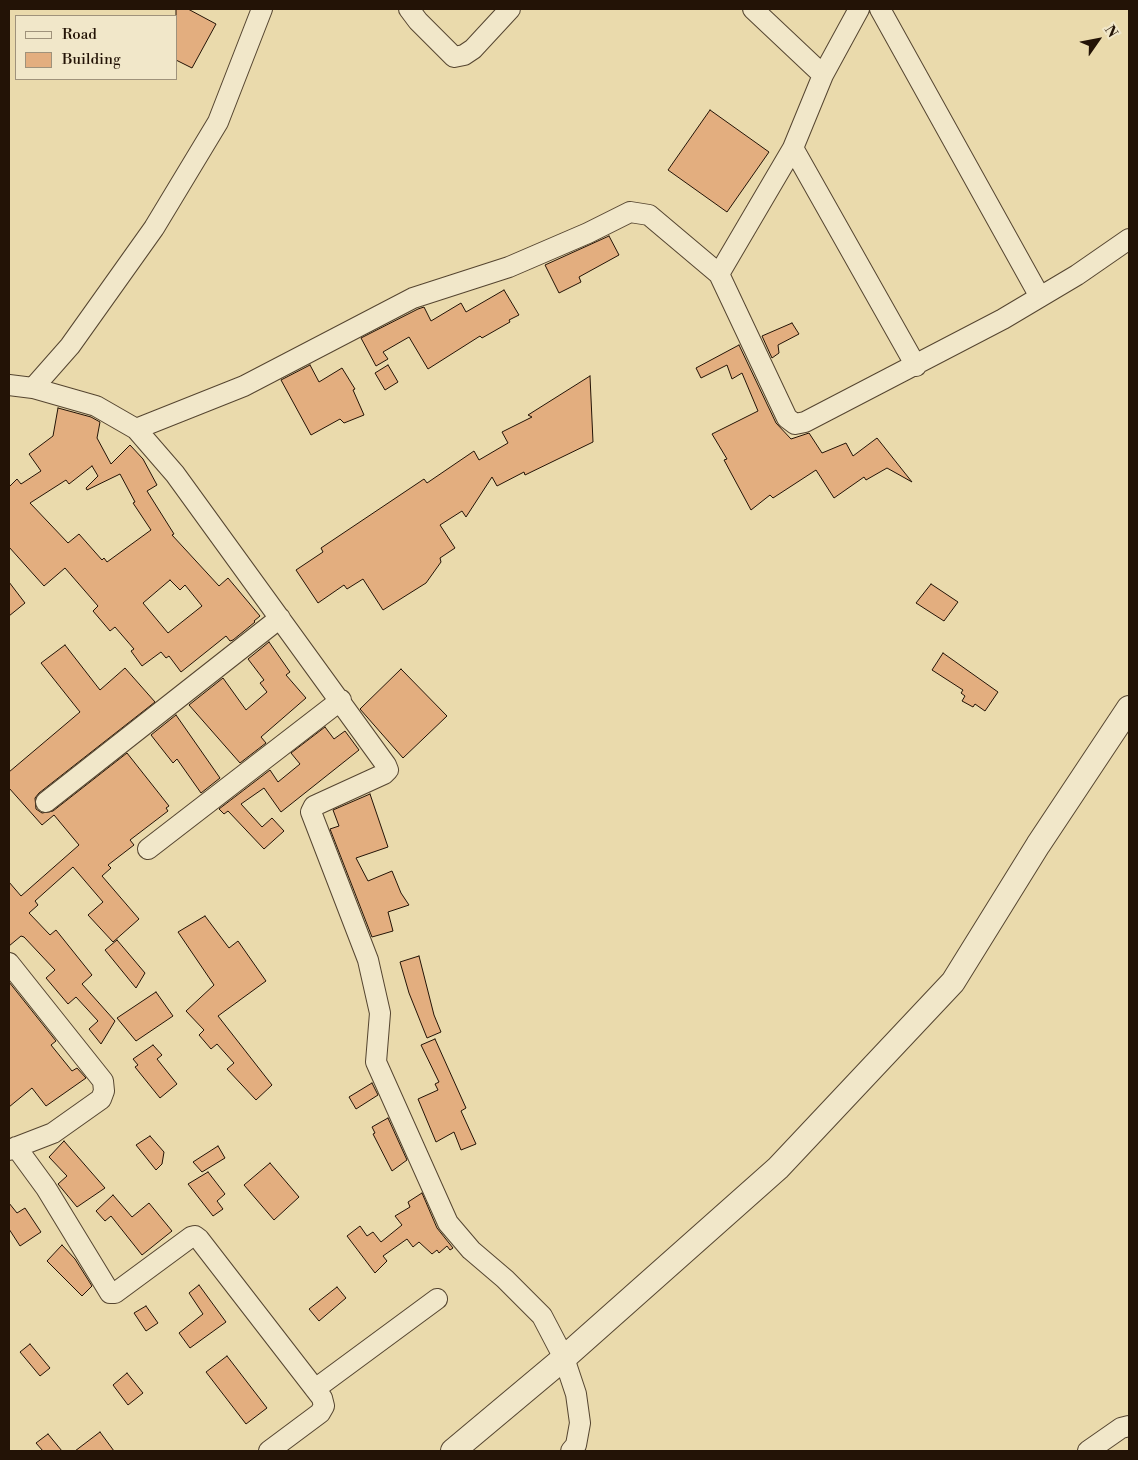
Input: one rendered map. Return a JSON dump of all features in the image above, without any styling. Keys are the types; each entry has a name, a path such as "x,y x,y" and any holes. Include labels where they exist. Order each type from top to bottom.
{"street":[{"path":"33,388 70,346 154,228 218,122 262,9"},
{"path":"409,9 418,21 454,57 464,55 473,49 510,9"},
{"path":"753,9 823,75"},
{"path":"719,274 794,148 823,75 859,9"},
{"path":"880,9 1040,297"},
{"path":"794,148 916,366"},
{"path":"136,429 244,386 413,298 509,267 588,233 630,212 649,215 719,274 788,418 795,424 805,422 916,366 1040,297 1129,239"},
{"path":"9,385 33,388 96,406 136,429 175,474 341,700 388,770 384,774 314,806 310,812 368,960 380,1013 376,1062 448,1223 471,1250 505,1279 542,1316 564,1358 576,1394 580,1424 576,1445 571,1451"},
{"path":"46,802 280,618"},
{"path":"148,850 341,700"},
{"path":"453,1451 564,1358 778,1168 953,982 1038,844 1129,708"},
{"path":"9,963 102,1081 104,1091 101,1099 53,1133 12,1149 46,1188 110,1293 115,1293 191,1237 195,1236 322,1398 324,1406 320,1413 269,1451"},
{"path":"315,1390 437,1299"},
{"path":"1088,1451 1121,1428 1129,1426"}],"building":[{"path":"176,9 188,9 216,24 192,68 178,61 178,15 176,15"},
{"path":"710,110 769,152 727,212 668,170"},
{"path":"609,236 619,255 579,277 581,282 559,293 545,265"},
{"path":"504,290 519,315 482,338 480,336 428,369 409,337 383,352 388,359 376,366 361,338 418,309 424,307 431,321 461,303 466,312"},
{"path":"792,323 799,334 778,345 779,353 772,358 762,336"},
{"path":"739,345 776,423 791,439 809,433 822,453 846,443 853,456 877,438 912,482 887,468 866,480 864,477 834,498 816,470 773,498 770,495 751,510 724,460 727,459 712,434 758,411 742,373 732,379 727,365 701,378 696,368"},
{"path":"310,365 319,382 342,368 355,389 353,390 364,415 344,423 340,419 311,435 281,380"},
{"path":"388,365 398,382 385,390 375,373"},
{"path":"590,376 593,442 525,475 524,472 497,486 492,477 466,517 462,511 440,525 455,548 440,558 441,562 426,583 383,610 363,579 347,589 344,585 318,603 296,570 323,552 321,548 424,479 427,483 474,451 479,460 508,443 502,432 532,417 528,415"},
{"path":"58,408 91,417 100,422 97,438 111,464 130,445 143,459 157,485 147,491 174,534 172,535 219,586 228,578 260,616 255,622 233,640 230,641 226,636 181,672 169,656 166,658 161,652 142,666 131,651 134,649 115,627 110,631 93,611 98,606 65,568 44,586 9,547 9,487 17,479 21,484 41,471 29,454 53,436","holes":["92,466 98,476 86,488 87,490 120,474 135,502 133,503 151,530 107,562 104,558 102,560 79,534 68,543 30,503 66,480 69,484","170,580 180,590 185,585 202,606 168,633 143,603"]},
{"path":"9,582 25,603 9,616"},
{"path":"931,584 958,602 944,621 916,603"},
{"path":"269,642 290,672 286,675 306,698 261,737 266,743 240,763 189,705 223,678 246,710 267,692 260,683 264,680 248,659"},
{"path":"65,645 100,690 125,668 155,702 39,793 35,798 36,809 42,813 53,811 127,753 169,806 166,808 168,811 130,840 134,845 108,865 111,868 102,876 139,919 113,942 88,915 103,902 73,867 35,901 38,905 29,913 50,935 56,930 92,975 82,984 115,1021 101,1044 89,1029 98,1021 76,997 68,1004 46,978 55,970 24,937 21,936 9,946 9,882 21,896 79,845 54,815 42,825 9,788 9,772 80,712 41,663"},
{"path":"943,653 998,692 985,711 975,704 973,707 962,701 965,696 961,693 963,690 932,670"},
{"path":"401,669 447,716 403,758 360,709"},
{"path":"176,715 220,778 201,793 177,759 173,763 151,735"},
{"path":"325,727 334,739 345,731 359,750 281,812 264,788 241,804 262,827 272,818 284,831 264,849 228,811 224,814 219,809 270,770 278,782 300,764 291,753"},
{"path":"370,794 388,847 356,858 368,881 392,871 401,893 409,905 388,912 393,931 372,937 330,829 339,826 333,810"},
{"path":"205,916 229,948 238,941 266,981 218,1016 272,1085 256,1100 227,1069 234,1063 217,1044 211,1049 199,1035 204,1030 186,1011 214,985 178,932"},
{"path":"117,940 145,973 136,988 105,950"},
{"path":"419,956 434,1015 441,1032 427,1038 409,993 400,962"},
{"path":"9,982 56,1041 51,1045 72,1071 77,1068 86,1078 46,1106 32,1088 9,1107"},
{"path":"156,992 173,1016 136,1041 117,1018"},
{"path":"435,1039 466,1108 461,1111 476,1144 461,1150 454,1132 436,1142 418,1099 438,1090 435,1084 439,1082 421,1045"},
{"path":"153,1045 162,1055 157,1059 177,1084 160,1098 135,1067 138,1065 133,1059"},
{"path":"372,1083 378,1095 356,1109 349,1097"},
{"path":"388,1118 407,1160 392,1171 373,1134 375,1133 372,1127"},
{"path":"150,1136 164,1152 162,1164 156,1170 136,1145"},
{"path":"64,1141 105,1188 77,1207 58,1184 67,1176 49,1157"},
{"path":"218,1146 225,1158 202,1172 193,1162"},
{"path":"270,1163 299,1197 274,1220 244,1185"},
{"path":"208,1172 225,1194 217,1201 223,1209 213,1216 188,1184"},
{"path":"422,1193 437,1228 453,1248 450,1250 447,1246 439,1253 437,1250 432,1254 419,1242 413,1247 407,1239 383,1256 387,1261 375,1273 347,1236 360,1226 367,1236 373,1232 381,1242 402,1225 395,1216 410,1207 408,1202"},
{"path":"113,1195 132,1217 149,1203 172,1231 142,1255 111,1216 105,1221 96,1211"},
{"path":"9,1203 17,1213 25,1208 41,1232 20,1246 9,1229"},
{"path":"62,1245 75,1259 92,1286 82,1296 47,1261"},
{"path":"199,1285 226,1322 190,1348 179,1333 203,1314 189,1293"},
{"path":"337,1287 346,1298 319,1321 309,1309"},
{"path":"146,1306 158,1323 146,1331 134,1313"},
{"path":"30,1344 50,1368 40,1376 20,1352"},
{"path":"227,1356 267,1408 246,1424 206,1372"},
{"path":"127,1373 143,1393 128,1405 113,1385"},
{"path":"100,1432 114,1451 75,1451"},
{"path":"48,1434 62,1451 43,1451 36,1443"}]}
